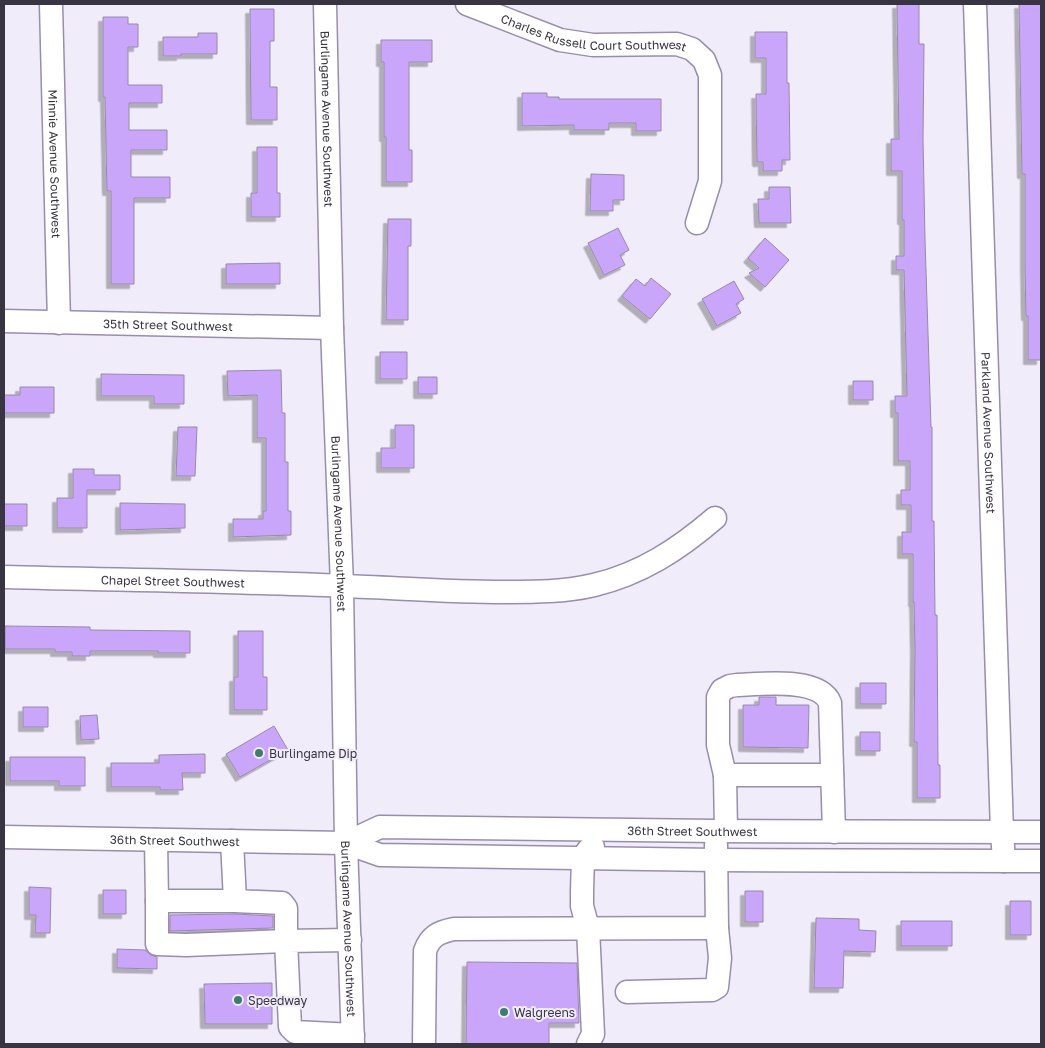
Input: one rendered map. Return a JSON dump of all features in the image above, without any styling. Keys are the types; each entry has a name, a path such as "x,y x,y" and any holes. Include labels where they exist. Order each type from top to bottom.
{"street":[{"name":"Minnie Avenue Southwest","path":"51,4 59,323"},
{"name":"Burlingame Avenue Southwest","path":"325,4 332,328 342,586 346,843 353,1040"},
{"name":"Charles Russell Court Southwest","path":"466,4 560,40 593,45 677,44 692,49 704,60 710,75 710,181 697,224"},
{"name":"Parkland Avenue Southwest","path":"975,4 1004,861"},
{"name":"35th Street Southwest","path":"4,321 332,328"},
{"name":"Chapel Street Southwest","path":"4,577 342,586 467,592 567,590 595,585 657,561 688,541 715,518"},
{"path":"627,992 712,990 717,987 720,958 717,928 716,860 721,831 725,775 718,745 718,697 722,690 737,685 800,684 812,687 828,697 830,703 834,832"},
{"path":"725,775 832,775"},
{"name":"36th Street Southwest","path":"346,843 380,827 667,831 1041,832"},
{"path":"588,1044 592,1034 588,928 582,906 583,857 589,849 596,845 634,840 667,831"},
{"name":"36th Street Southwest","path":"4,837 346,843 380,855 716,860 1041,861"},
{"path":"156,840 157,944 186,945 350,940"},
{"path":"232,841 235,901"},
{"path":"158,900 282,903 286,908 290,1027 293,1038 353,1040"},
{"path":"424,1044 425,951 428,941 439,932 454,929 717,928"}],"building":[{"path":"897,4 919,4 919,44 924,44 925,239 932,427 932,521 934,521 935,615 937,615 940,798 917,798 917,742 914,742 913,554 902,554 902,532 911,532 911,505 901,505 901,490 910,490 910,461 898,461 898,413 895,413 895,396 907,396 904,270 896,270 896,256 904,256 902,171 891,171 891,139 899,139"},
{"path":"1019,4 1041,4 1041,360 1028,360 1025,268 1025,174 1022,174"},
{"path":"250,9 274,9 274,41 270,41 270,87 277,87 277,120 251,120"},
{"path":"103,17 128,17 128,24 138,24 138,47 128,47 128,85 162,85 162,103 129,103 129,130 167,130 167,150 131,150 131,177 170,177 170,198 134,198 134,284 111,284 111,191 107,191 105,97 103,97"},
{"path":"755,32 787,32 790,160 782,160 782,171 763,171 763,162 757,162 756,94 766,94 766,58 755,58"},
{"path":"198,33 217,33 217,54 163,56 163,37 198,37"},
{"path":"381,40 432,40 432,62 409,62 409,150 412,150 412,182 386,182 384,62 381,62"},
{"path":"522,93 547,93 547,97 559,97 559,99 661,99 661,131 636,131 636,123 609,123 609,130 574,130 574,125 522,126"},
{"path":"257,147 277,147 277,193 280,193 280,217 251,217 251,193 257,193"},
{"path":"591,174 624,175 624,200 613,200 613,211 590,211"},
{"path":"769,187 790,187 791,223 759,223 758,199 769,199"},
{"path":"388,219 411,219 411,246 408,246 408,320 386,320"},
{"path":"618,228 629,250 620,255 625,265 604,275 588,243"},
{"path":"765,238 789,260 765,287 749,273 759,268 748,258"},
{"path":"280,263 280,284 226,284 226,264"},
{"path":"651,278 671,294 650,319 622,296 636,279 645,286"},
{"path":"734,281 744,299 736,304 741,313 717,326 702,299"},
{"path":"380,352 407,352 407,379 380,379"},
{"path":"281,370 282,413 285,413 285,462 288,462 288,511 291,511 291,535 233,537 233,519 263,519 263,511 266,511 266,438 257,438 257,395 228,396 227,371"},
{"path":"101,374 184,375 184,404 154,404 154,396 101,396"},
{"path":"418,377 437,377 437,394 418,394"},
{"path":"853,381 873,381 873,400 853,400"},
{"path":"20,387 54,387 54,413 4,413 4,395 20,395"},
{"path":"395,425 414,425 414,468 381,468 381,448 395,448"},
{"path":"178,427 197,427 195,476 176,476"},
{"path":"73,469 94,469 94,475 120,475 120,490 87,490 87,528 57,528 57,498 73,498"},
{"path":"120,503 185,504 185,528 120,530"},
{"path":"4,504 27,504 27,526 4,526"},
{"path":"5,626 90,627 90,630 190,631 190,653 90,651 90,656 72,656 72,652 55,652 55,649 5,649"},
{"path":"238,631 263,631 263,677 267,677 267,710 234,710 234,677 238,677"},
{"path":"860,683 886,683 886,704 860,704"},
{"path":"759,697 776,697 776,705 809,705 808,748 743,747 743,705 759,705"},
{"path":"23,707 48,707 48,727 23,727"},
{"path":"97,715 99,739 81,740 80,716"},
{"path":"274,726 288,750 240,777 226,754"},
{"path":"860,732 880,732 880,751 860,751"},
{"path":"205,754 205,773 182,773 183,790 160,790 160,787 111,787 111,763 159,763 159,755"},
{"path":"10,757 85,757 85,786 59,786 59,781 10,781"},
{"path":"29,887 51,888 50,933 35,933 36,915 29,915"},
{"path":"103,890 126,890 126,914 103,914"},
{"path":"745,891 763,891 763,922 745,922"},
{"path":"1010,901 1031,901 1031,935 1010,935"},
{"path":"235,914 273,916 273,928 170,931 170,915"},
{"path":"816,918 859,919 859,930 876,931 875,952 844,951 843,988 814,988"},
{"path":"901,921 952,921 952,946 901,946"},
{"path":"117,949 145,950 157,957 157,969 117,968"},
{"path":"467,962 577,963 579,1023 549,1023 549,1044 466,1044"},
{"path":"272,983 272,1024 205,1024 204,984"}],"place":[{"name":"Burlingame Dip","path":"259,753"},
{"name":"Speedway","path":"238,1000"},
{"name":"Walgreens","path":"504,1012"}]}
